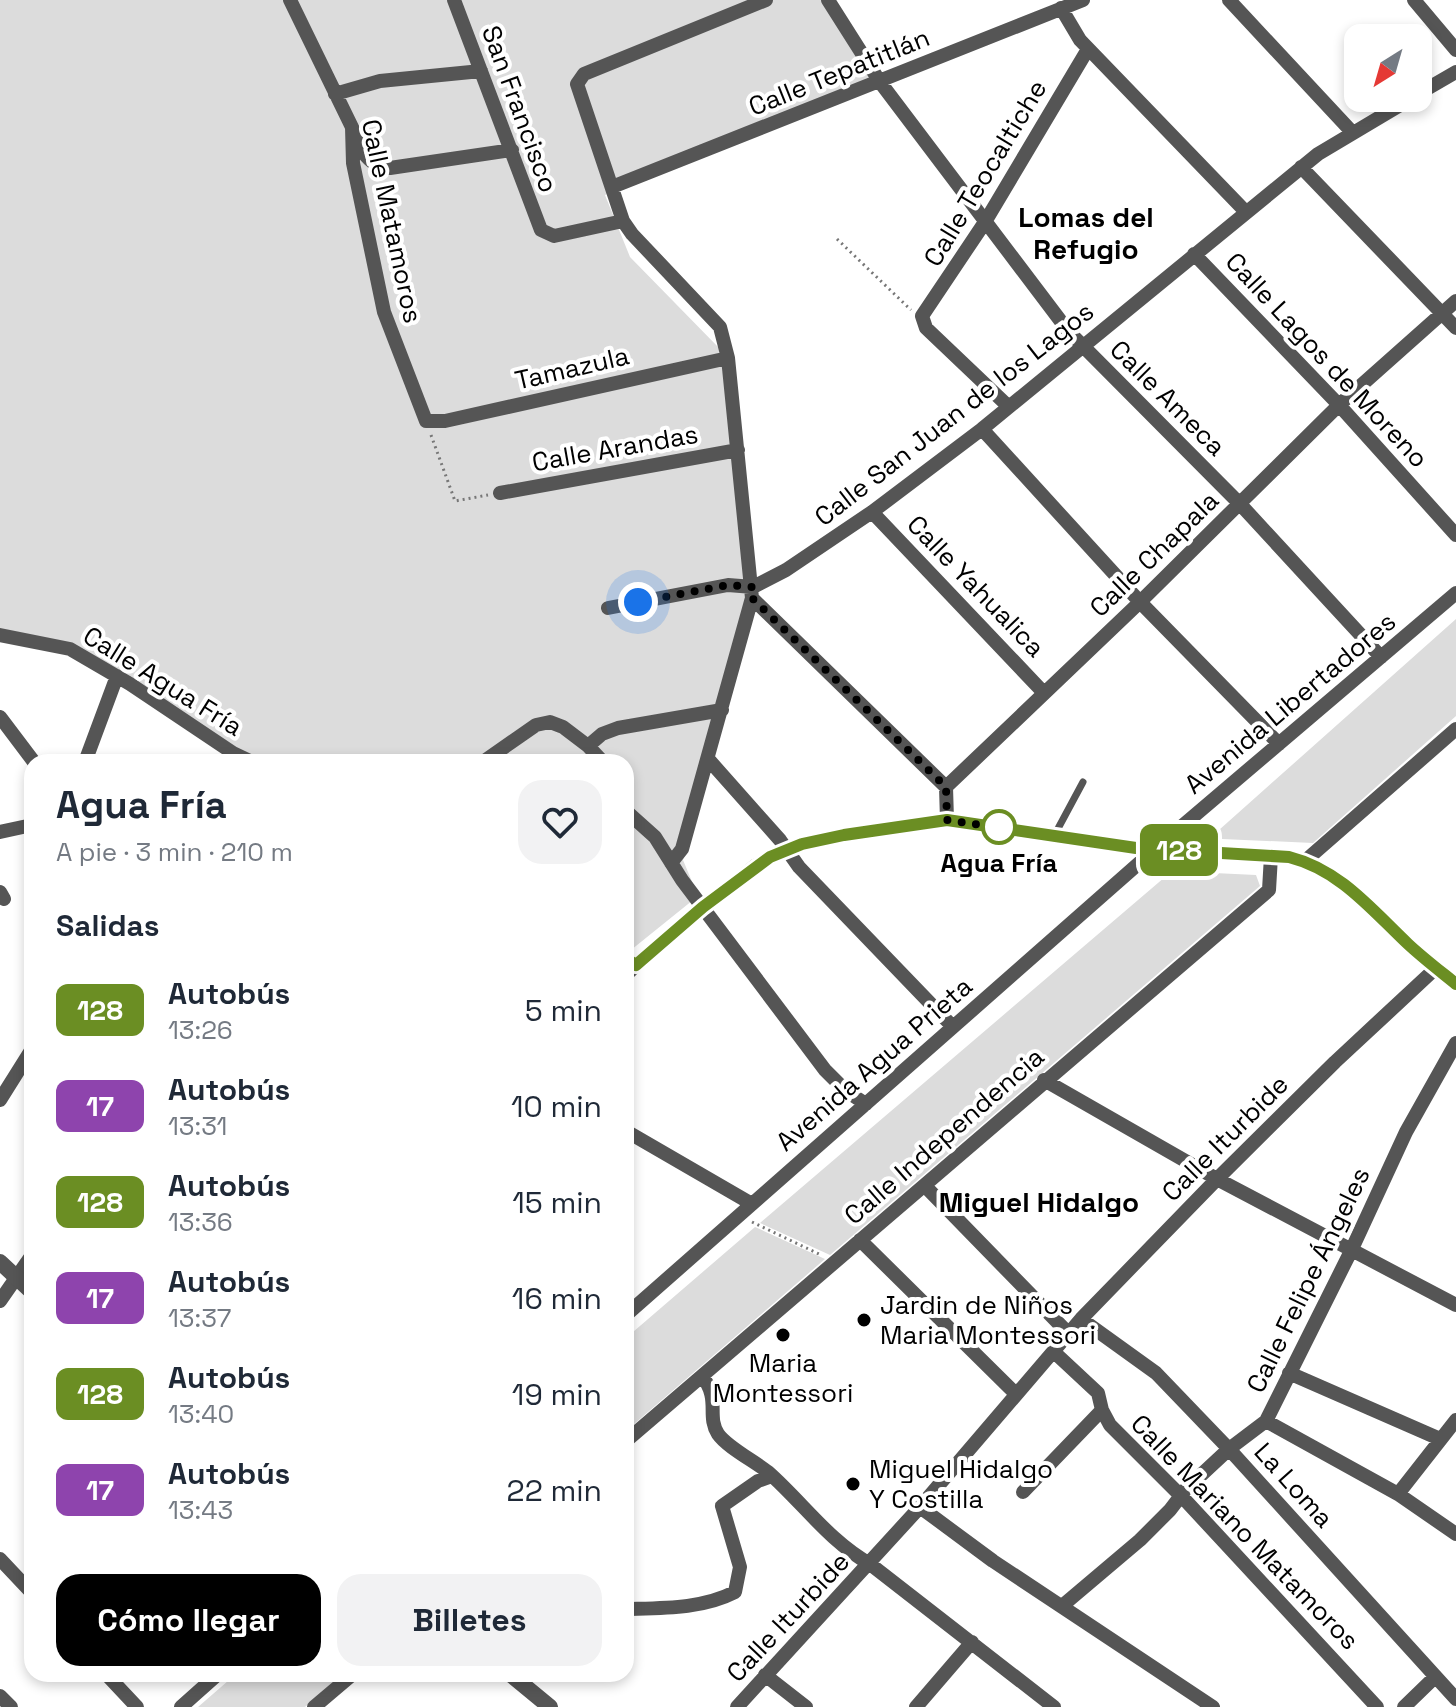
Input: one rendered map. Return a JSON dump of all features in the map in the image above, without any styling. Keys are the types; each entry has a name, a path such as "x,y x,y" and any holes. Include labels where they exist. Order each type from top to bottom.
{"street":[{"name":"Calle Matamoros","path":"290,0 352,127 353,163 384,312 426,421"},
{"name":"San Francisco","path":"454,0 538,226 544,233 554,236 623,221"},
{"path":"671,863 682,849 709,760 752,592 728,358 720,327 623,221 578,89 578,80 584,74 766,0"},
{"name":"Calle Ameca","path":"828,0 880,82 1056,317 1240,504 1381,657"},
{"name":"Calle Tepatitlán","path":"612,187 1083,0"},
{"path":"1229,0 1352,132"},
{"path":"1414,0 1456,50"},
{"name":"Calle Lagos de Moreno","path":"1061,8 1072,30 1088,49 1245,211"},
{"name":"Calle Teocaltiche","path":"922,321 924,312 985,222 1088,49"},
{"path":"335,94 380,81 481,71"},
{"path":"1432,86 1456,72"},
{"name":"Calle San Juan de los Lagos","path":"752,592 872,512 982,429 1301,167 1387,112"},
{"path":"352,127 366,156 379,167 512,150"},
{"path":"1301,167 1456,328"},
{"name":"Calle Lagos de Moreno","path":"1194,254 1339,405 1456,535"},
{"name":"Calle Chapala","path":"946,787 1140,602 1339,405 1456,301"},
{"path":"922,321 1009,407"},
{"name":"Tamazula","path":"426,421 445,421 728,358"},
{"path":"982,429 1140,602 1279,744"},
{"name":"Calle Arandas","path":"500,493 738,450"},
{"name":"Calle Yahualica","path":"872,512 1044,693"},
{"path":"608,608 728,585 752,592 946,787 947,820"},
{"name":"Avenida Libertadores","path":"1154,850 1456,593"},
{"name":"Calle Agua Fría","path":"0,635 70,649 117,676 224,754"},
{"path":"88,754 117,676"},
{"path":"588,746 602,734 618,728 722,710"},
{"path":"0,717 28,754"},
{"path":"494,754 536,725 550,722 563,727 596,754"},
{"path":"1305,861 1456,729"},
{"path":"709,760 799,867 953,1027"},
{"path":"634,818 649,831 825,1070 846,1091 866,1104"},
{"path":"634,962 755,866 786,849 844,835 947,820 1154,850 1271,856 1305,861 1346,885 1456,984"},
{"path":"0,832 24,827"},
{"name":"Avenida Agua Prieta","path":"634,1308 1154,850"},
{"name":"Calle Independencia","path":"634,1434 1269,890 1271,856"},
{"name":"Calle Iturbide","path":"737,1707 870,1564 1081,1319 1335,1062 1436,968"},
{"name":"Calle Felipe Ángeles","path":"1062,1606 1140,1540 1229,1449 1266,1421 1406,1132 1456,1043"},
{"path":"0,1100 24,1062"},
{"path":"1044,1080 1217,1179 1456,1305"},
{"path":"634,1136 752,1204"},
{"path":"925,1186 1069,1334"},
{"path":"860,1240 1016,1394"},
{"path":"0,1262 24,1286"},
{"path":"0,1301 24,1267"},
{"name":"La Loma","path":"1081,1319 1156,1373 1456,1699"},
{"name":"Calle Mariano Matamoros","path":"1054,1352 1098,1393 1110,1425 1377,1707"},
{"path":"1289,1373 1440,1439"},
{"path":"702,1376 712,1390 713,1421 719,1436 772,1476 849,1552 870,1564 1054,1707"},
{"path":"1023,1492 1102,1410"},
{"path":"1398,1494 1456,1420"},
{"path":"1266,1421 1398,1494 1456,1534"},
{"path":"634,1609 708,1603 735,1592 740,1567 722,1506 758,1481 772,1476"},
{"path":"920,1507 993,1561 1213,1707"},
{"path":"0,1559 24,1584"},
{"path":"916,1707 972,1642"},
{"path":"765,1675 806,1707"},
{"path":"1404,1707 1435,1677"},
{"path":"114,1682 137,1707"},
{"path":"181,1707 209,1682"},
{"path":"318,1706 344,1682"},
{"path":"520,1682 550,1707"},
{"path":"0,1696 11,1707"}],"lane":[{"path":"1054,836 1083,782"}],"path":[{"path":"837,239 922,321"},
{"path":"426,421 455,501 500,493"},
{"path":"739,1216 836,1261"}],"shaded area":[{"path":"0,0 831,0 873,80 605,195 630,257 720,349 751,599 683,860 698,896 634,948 634,754 239,754 50,641 0,638"},
{"path":"1456,619 1456,716 1313,843 1222,839 1219,830"},
{"path":"1172,871 1256,875 1260,886 830,1255 760,1223"},
{"path":"755,1227 825,1259 634,1424 634,1331"},
{"path":"227,1682 334,1682 305,1707 198,1707"}],"bus line":[{"name":"128","path":"634,964 755,866 786,849 844,835 947,820 1136,848 1289,857 1305,861 1346,885 1456,984"}],"place":[{"name":"Agua Fría","path":"999,827"},
{"name":"Jardin de Niños Maria Montessori","path":"864,1320"},
{"name":"Maria Montessori","path":"783,1335"},
{"name":"Miguel Hidalgo Y Costilla","path":"853,1484"}],"district":[{"name":"Lomas del Refugio","path":"1086,233"},
{"name":"Miguel Hidalgo","path":"1039,1202"}],"route":[{"path":"638,602 728,585 753,587 752,598 946,787 947,820 1008,829 999,827"}]}
